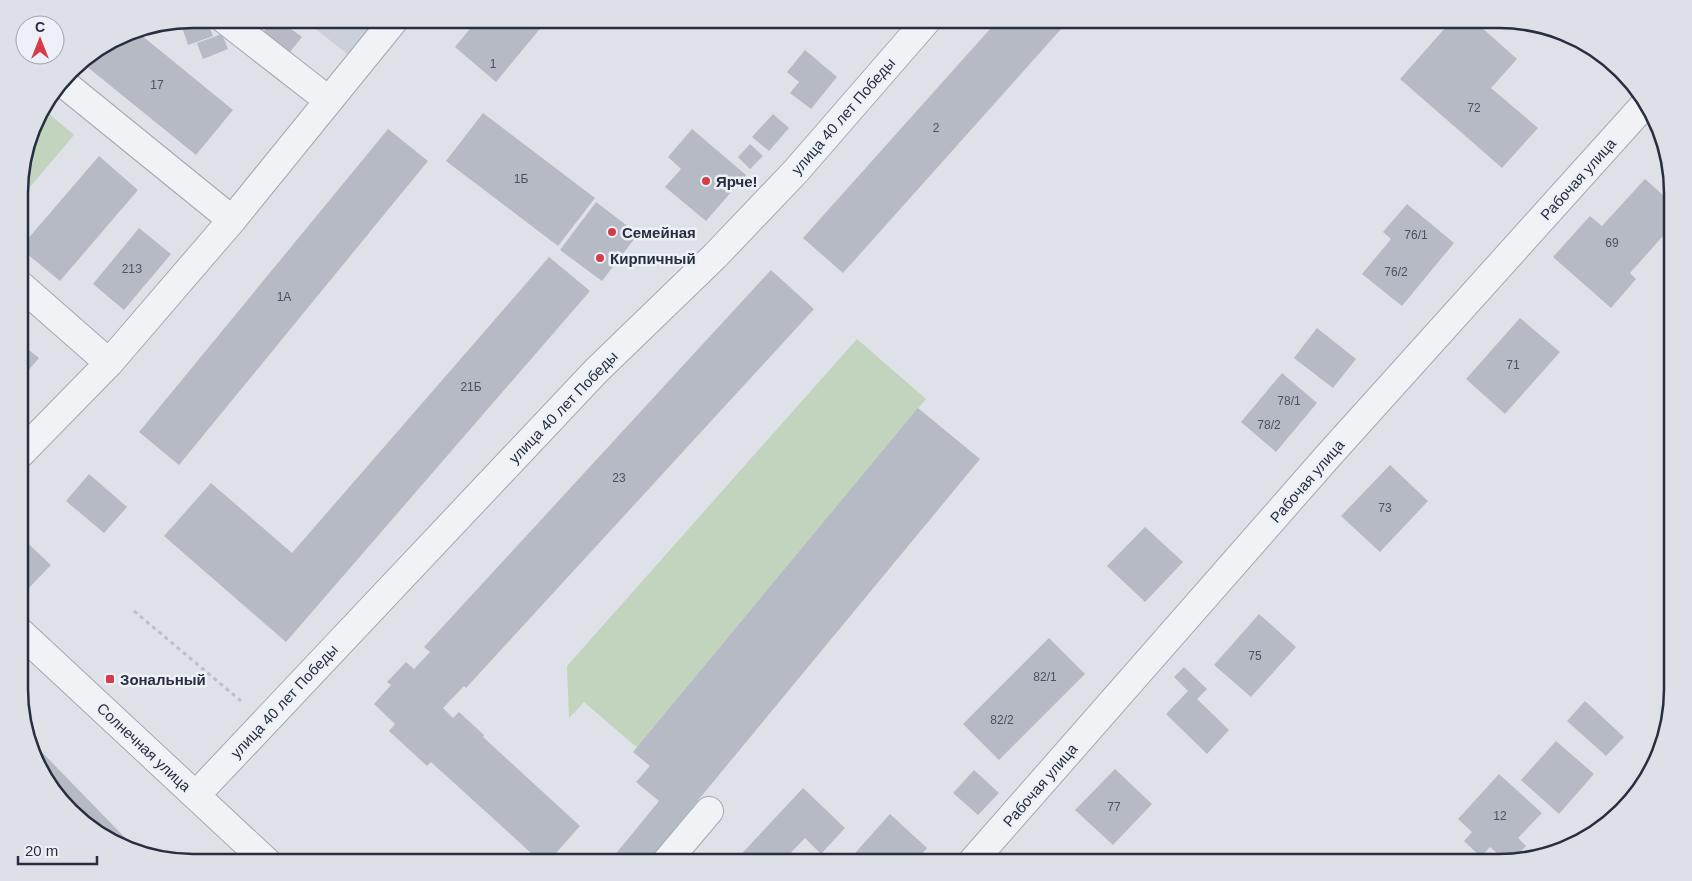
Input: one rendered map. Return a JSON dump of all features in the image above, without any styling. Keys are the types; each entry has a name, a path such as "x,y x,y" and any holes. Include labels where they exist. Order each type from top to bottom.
{"street":[{"path":"236,28 328,100"},
{"path":"28,446 109,363 232,220 388,28"},
{"name":"улица 40 лет Победы","path":"196,795 596,371 714,256 782,185 920,28"},
{"path":"67,86 232,220"},
{"name":"Рабочая улица","path":"980,853 1329,455 1641,109"},
{"path":"28,292 109,363"},
{"name":"Солнечная улица","path":"28,640 258,854"},
{"path":"673,854 709,811"}],"path":[{"path":"134,611 241,701"}],"shaded area":[{"path":"314,28 374,28 351,57"}],"green space":[{"path":"48,113 74,135 28,189 33,150 40,129"},
{"path":"857,339 926,399 638,747 584,702 569,718 567,666"}],"building":[{"path":"210,28 213,36 188,45 183,30"},
{"path":"266,28 290,28 302,37 286,57 259,38"},
{"path":"471,28 541,28 496,82 455,47"},
{"path":"991,28 1062,28 843,273 803,238"},
{"path":"1445,28 1482,28 1517,59 1491,88 1538,128 1502,168 1400,79"},
{"path":"222,34 228,49 203,59 197,43"},
{"path":"142,36 233,110 196,155 86,66 101,55 129,40"},
{"path":"805,50 837,77 811,109 790,93 799,82 787,72"},
{"path":"483,113 595,198 558,246 446,161"},
{"path":"773,114 789,128 769,151 752,137"},
{"path":"388,129 428,161 179,465 139,432"},
{"name":"Ярче!","path":"692,129 746,175 706,221 665,187 681,169 668,157"},
{"path":"750,144 763,156 750,169 738,157"},
{"path":"99,156 138,190 60,281 28,255 28,239"},
{"path":"1645,179 1664,196 1664,235 1630,273 1636,279 1611,308 1553,257 1590,216 1602,226"},
{"path":"596,202 638,234 602,281 560,250"},
{"path":"1407,204 1454,243 1402,306 1362,274 1391,239 1383,232"},
{"path":"139,228 171,254 124,310 93,284"},
{"path":"549,257 590,291 286,642 164,536 211,483 292,553"},
{"path":"771,270 814,309 466,688 464,686 443,708 453,718 459,712 484,735 483,737 580,826 555,854 532,854 431,762 427,766 389,731 395,724 374,704 391,685 387,682 406,662 414,669 430,652 424,647"},
{"path":"1520,318 1560,352 1505,414 1466,379"},
{"path":"1317,328 1356,359 1333,388 1294,358"},
{"path":"28,349 39,358 28,371"},
{"path":"1282,373 1317,403 1276,452 1241,422"},
{"path":"918,408 980,459 654,854 616,854 659,801 636,782 650,766 633,752"},
{"path":"1390,465 1428,501 1380,552 1341,516"},
{"path":"89,474 127,507 104,533 66,501"},
{"path":"1145,527 1183,562 1145,602 1107,566"},
{"path":"28,543 51,565 28,589"},
{"path":"1259,614 1296,647 1251,697 1214,665"},
{"path":"1049,638 1085,674 999,760 963,724"},
{"path":"1184,667 1207,689 1197,699 1229,730 1207,754 1166,714 1188,691 1174,677"},
{"path":"1585,701 1624,737 1606,756 1567,721"},
{"path":"1556,741 1594,774 1559,814 1521,780"},
{"path":"39,749 126,839 101,826 68,797 50,771"},
{"path":"1115,769 1152,804 1113,845 1075,810"},
{"path":"974,770 999,793 978,815 953,793"},
{"path":"1499,774 1542,813 1518,838 1526,846 1520,852 1510,853 1497,853 1490,847 1485,853 1477,853 1464,841 1472,832 1458,819"},
{"path":"803,788 845,828 821,854 805,838 790,854 742,854"},
{"path":"890,814 927,848 922,853 855,853"}],"place":[{"name":"Ярче!","path":"706,181"},
{"name":"Семейная","path":"612,232"},
{"name":"Кирпичный","path":"600,258"},
{"name":"Зональный","path":"110,679"}]}
